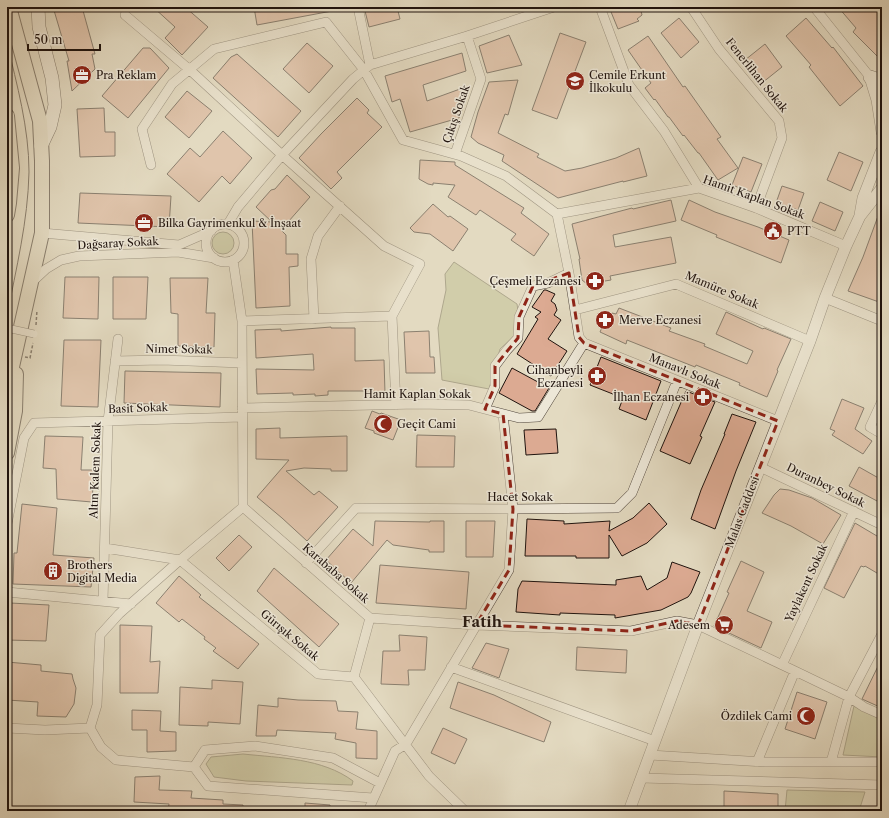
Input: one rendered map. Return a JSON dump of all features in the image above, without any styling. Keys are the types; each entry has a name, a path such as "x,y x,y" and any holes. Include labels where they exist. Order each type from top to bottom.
{"main road":[{"path":"7,389 42,233 40,121 9,7"},
{"path":"38,7 39,27 52,78 55,105 50,127 41,146"},
{"path":"7,116 12,168 10,203 7,215"},
{"path":"7,453 15,411 16,347"}],"street":[{"path":"358,7 367,68"},
{"path":"228,224 238,207 282,155 353,79 367,68 554,7"},
{"path":"600,7 629,85 664,131 699,188"},
{"name":"Fenerlihan Sokak","path":"691,7 719,49 780,121 782,138 756,208"},
{"path":"814,7 876,79 882,96"},
{"path":"125,15 190,70 384,246 420,264 392,316 396,405"},
{"path":"151,165 142,129 172,84 214,48 326,22 367,68 403,140 455,154 506,176 557,214 569,273 579,337 584,343"},
{"name":"Çıkış Sokak","path":"455,154 481,79 467,36"},
{"path":"876,79 877,100 882,132"},
{"path":"860,216 863,198 882,150"},
{"name":"Hamit Kaplan Sokak","path":"557,214 699,188 756,208 846,246"},
{"path":"860,216 882,188"},
{"path":"314,319 311,259 318,236 340,206"},
{"name":"Malas Caddesi","path":"629,811 698,625 810,340 825,298 860,216"},
{"path":"220,224 228,224 242,232 244,245 238,256 227,262 214,258 207,247 206,241 211,230 220,224"},
{"name":"Dağsaray Sokak","path":"42,233 179,245 211,230"},
{"name":"Dağsaray Sokak","path":"31,283 46,269 61,260 79,256 178,252 214,258"},
{"path":"233,260 242,321 243,507 119,614 100,635 97,705 90,728 101,747 116,760 194,767 208,786 373,798"},
{"path":"485,409 495,386 495,366 518,338 519,317 533,286 548,283 569,273"},
{"name":"Mamüre Sokak","path":"575,310 676,284 810,340"},
{"path":"825,298 882,321"},
{"path":"242,321 392,316"},
{"path":"7,328 34,334"},
{"name":"Altın Kalem Sokak","path":"103,601 108,421 118,339"},
{"name":"Hamit Kaplan Sokak","path":"242,412 396,405 469,404 519,418 538,417 584,343"},
{"name":"Manavlı Sokak","path":"584,343 778,421"},
{"name":"Nimet Sokak","path":"115,361 162,360 242,363"},
{"name":"Hacet Sokak","path":"306,563 356,508 617,508 632,493 677,381"},
{"path":"882,401 870,427 882,434"},
{"name":"Basit Sokak","path":"7,524 24,438 34,423 108,421 242,412"},
{"path":"368,811 395,752 406,744 509,570 513,509 503,414"},
{"name":"Duranbey Sokak","path":"760,466 882,525"},
{"name":"Karababa Sokak","path":"243,507 370,618 476,625 631,631 677,620 698,625 849,697 882,716"},
{"name":"Yaylakent Sokak","path":"782,665 854,511"},
{"path":"105,548 180,560"},
{"name":"Gürışık Sokak","path":"180,560 318,674 354,677"},
{"path":"7,592 131,604"},
{"path":"370,618 354,677 429,776 464,811"},
{"path":"831,762 849,697 882,634"},
{"path":"451,667 655,741"},
{"path":"757,762 794,671"},
{"path":"7,728 45,730 90,728"},
{"path":"194,767 205,750 255,746 333,758 380,784"},
{"path":"650,755 757,762 882,762"},
{"path":"642,778 882,785"}],"highlighted area":[{"path":"569,273 579,337 584,343 778,421 698,625 677,621 631,631 476,625 509,570 513,509 503,414 485,409 495,386 495,366 518,338 519,317 533,286"}],"green space":[{"path":"223,232 231,235 234,243 231,251 223,254 215,251 212,243 215,235"},
{"path":"454,262 517,304 520,325 514,336 500,349 489,389 442,380 438,328 446,290 445,274"},
{"path":"854,706 882,720 882,757 843,755"},
{"path":"243,754 286,758 314,763 341,773 353,781 352,785 246,781 214,777 206,764 211,757"},
{"path":"787,790 865,792 859,811 785,811"}],"building":[{"path":"53,7 82,7 95,54 92,54 95,69 72,91 67,61 69,61"},
{"path":"153,7 185,7 208,27 182,55 165,38 175,27"},
{"path":"254,7 332,7 332,11 257,25"},
{"path":"364,7 397,7 400,19 369,27"},
{"path":"609,7 640,7 642,15 637,19 639,21 618,29"},
{"path":"838,7 873,7 882,16 882,61 853,32 856,28"},
{"path":"679,18 699,42 681,58 661,33"},
{"path":"806,18 832,48 833,47 863,86 840,106 809,67 811,65 786,36"},
{"path":"560,33 586,42 557,119 532,110"},
{"path":"509,35 522,65 487,73 479,46"},
{"path":"648,36 683,87 685,86 721,137 717,139 738,168 718,180 699,153 684,135 683,136 645,88 651,83 628,50"},
{"path":"307,43 333,66 309,93 283,69"},
{"path":"765,44 782,67 762,83 745,60"},
{"path":"143,48 150,48 169,68 128,118 102,96"},
{"path":"462,53 466,71 423,85 427,101 460,89 465,101 459,118 410,132 400,99 392,102 385,76"},
{"path":"237,54 301,111 278,137 213,78 231,57"},
{"path":"518,80 508,115 505,114 498,133 539,154 537,157 565,171 582,168 616,158 639,148 647,176 558,198 502,161 504,155 478,143 471,137 489,82"},
{"path":"187,91 212,111 189,138 165,117"},
{"path":"357,98 369,110 367,113 382,127 337,172 342,178 331,189 299,158"},
{"path":"104,108 105,132 115,132 115,156 80,157 77,109"},
{"path":"223,131 252,158 230,184 222,176 199,202 167,174 190,148 200,157"},
{"path":"839,152 863,162 851,191 827,180"},
{"path":"743,157 762,164 751,192 732,185"},
{"path":"420,160 455,162 455,165 524,208 521,213 549,234 534,256 511,240 516,234 480,210 476,215 448,197 455,185 433,183 433,185 419,179"},
{"path":"287,175 310,197 281,230 286,235 286,254 298,254 298,266 289,267 290,306 256,308 252,221 272,222 256,207"},
{"path":"782,186 804,193 798,210 776,203"},
{"path":"80,193 171,196 169,227 78,223"},
{"path":"671,200 676,221 613,235 615,247 671,237 676,263 610,276 611,280 587,284 582,280 580,259 572,224 632,208"},
{"path":"689,200 715,212 789,240 781,263 716,237 717,235 681,220"},
{"path":"820,202 843,212 835,231 812,221"},
{"path":"433,204 448,217 450,216 468,229 453,251 430,234 414,232 410,228"},
{"path":"881,208 882,295 879,302 848,291 863,257"},
{"path":"65,277 99,277 98,319 63,318"},
{"path":"113,277 148,277 146,319 113,319"},
{"path":"170,278 208,278 206,313 215,313 214,347 178,346 178,314 171,313"},
{"path":"544,290 555,294 551,301 555,304 557,310 554,315 561,320 548,339 567,351 551,376 517,354 538,319 535,317 541,312 532,307"},
{"path":"619,308 671,328 669,331 705,344 704,346 747,364 753,351 716,334 726,312 763,329 764,328 791,339 767,397 739,385 740,383 696,365 695,367 627,340 626,344 600,332 605,321 608,322 612,313 616,314"},
{"path":"331,327 355,328 355,361 384,360 385,393 367,394 367,391 328,391 328,395 315,396 315,394 293,395 293,393 257,394 256,369 314,370 313,354 256,358 255,330 281,329 281,331"},
{"path":"429,331 430,357 434,357 435,373 406,373 404,332"},
{"path":"64,340 101,340 98,407 61,406"},
{"path":"601,357 661,381 646,420 619,409 623,398 590,385"},
{"path":"512,368 549,388 535,411 532,411 499,393"},
{"path":"125,371 221,373 220,407 124,403"},
{"path":"686,391 715,402 690,464 660,451"},
{"path":"842,399 864,408 855,429 872,441 863,454 832,435 835,431 830,429"},
{"name":"Geçit Cami","path":"372,411 401,420 393,440 365,428"},
{"path":"732,414 756,422 715,529 691,519 701,490"},
{"path":"280,428 280,438 347,436 347,471 304,468 286,471 314,495 319,491 338,507 307,541 257,497 289,460 256,459 256,429"},
{"path":"556,429 558,453 526,455 524,430"},
{"path":"417,435 455,436 454,467 416,467"},
{"path":"45,436 83,437 81,470 94,470 92,502 57,499 56,469 43,468"},
{"path":"859,467 882,480 882,492 877,501 849,486"},
{"path":"780,489 789,490 812,498 841,515 823,544 791,526 762,513"},
{"path":"649,503 667,524 647,543 622,556 609,535 609,558 576,558 576,556 525,556 527,519 564,521 564,524 610,521 609,531 633,518"},
{"path":"22,504 57,508 53,555 94,558 91,587 13,584 14,553 17,553"},
{"path":"375,521 444,521 444,552 429,552 429,550 393,545 387,540 351,583 326,560 353,529 373,546"},
{"path":"466,521 495,521 493,557 466,557"},
{"path":"855,523 882,539 882,576 865,566 861,566 844,598 824,588"},
{"path":"239,535 252,547 229,571 216,558"},
{"path":"741,561 764,572 747,611 772,622 761,648 714,626"},
{"path":"672,562 700,572 688,597 661,610 615,618 615,615 560,613 560,615 516,612 518,589 522,581 616,585 616,580 641,576 647,590 667,578"},
{"path":"380,565 469,572 466,609 376,603"},
{"path":"274,568 339,624 319,647 257,591"},
{"path":"179,576 201,595 199,597 259,644 238,669 213,651 216,648 204,639 205,637 182,619 179,622 156,603"},
{"path":"10,603 49,605 46,641 7,640"},
{"path":"120,625 152,626 150,662 160,661 158,693 120,693"},
{"path":"399,635 427,637 425,670 408,670 409,685 381,684 383,651 400,651"},
{"path":"486,643 509,649 499,678 472,668"},
{"path":"577,647 627,650 626,673 576,670"},
{"path":"882,658 882,708 862,699"},
{"path":"7,662 41,665 41,671 72,674 76,688 74,704 66,717 37,716 38,702 7,700"},
{"path":"212,680 243,682 240,724 208,722 208,726 179,725 180,687 212,689"},
{"path":"458,682 494,695 551,722 544,742 450,708"},
{"name":"Özdilek Cami","path":"797,692 827,702 815,739 785,729"},
{"path":"278,698 336,701 338,711 358,712 356,729 377,731 377,759 356,758 356,743 335,739 336,733 277,730 276,736 256,736 258,705 278,707"},
{"path":"132,710 161,711 160,731 176,732 176,751 147,752 147,730 132,730"},
{"path":"443,728 467,739 455,764 431,753"},
{"path":"160,776 159,790 192,791 191,798 223,800 223,804 243,805 243,811 168,811 169,804 134,802 135,777"},
{"path":"724,791 778,794 778,811 724,811"},
{"path":"305,803 330,805 330,811 305,811"}],"tram line":[{"path":"7,43 25,123 29,172 24,227 7,316"}],"place":[{"name":"Pra Reklam","path":"82,75"},
{"name":"Cemile Erkunt İlkokulu","path":"575,81"},
{"name":"Bilka Gayrimenkul & İnşaat","path":"144,223"},
{"name":"PTT","path":"773,231"},
{"name":"Çeşmeli Eczanesi","path":"595,281"},
{"name":"Merve Eczanesi","path":"605,320"},
{"name":"Cihanbeyli Eczanesi","path":"597,376"},
{"name":"İlhan Eczanesi","path":"703,397"},
{"name":"Geçit Cami","path":"383,424"},
{"name":"Brothers Digital Media","path":"53,571"},
{"name":"Adesem","path":"724,625"},
{"name":"Özdilek Cami","path":"806,716"}],"district":[{"name":"Fatih","path":"482,621"}]}
